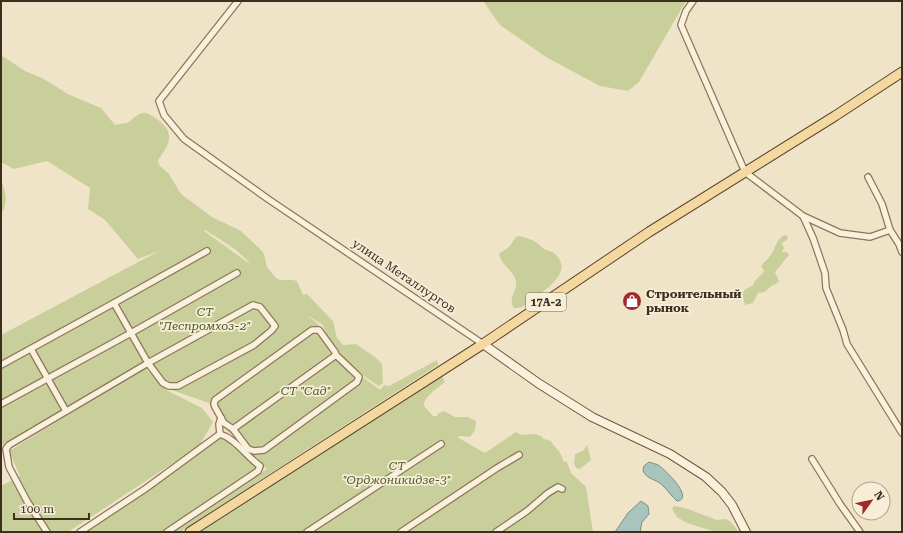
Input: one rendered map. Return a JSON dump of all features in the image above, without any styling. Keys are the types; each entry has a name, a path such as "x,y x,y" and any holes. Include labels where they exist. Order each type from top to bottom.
{"main road":[{"name":"17А-2","path":"190,532 483,344 649,232 902,72"}],"street":[{"name":"улица Металлургов","path":"238,1 159,101 164,115 184,139 268,200 483,344 538,383 592,417 670,454 706,477 722,492 732,505 746,532"},
{"path":"693,1 686,11 681,25 745,172 803,216 840,233 870,236 890,230"},
{"path":"868,177 882,204 890,230 902,252"},
{"path":"803,216 813,238 824,273 826,288 847,344 902,433"},
{"path":"1,365 114,304 207,251"},
{"path":"1,404 237,273"},
{"path":"47,532 27,501 3,450 9,445 148,363 253,306 260,307 275,326 271,332 254,345 178,386 169,386 163,383 148,363 114,304"},
{"path":"312,330 318,330 335,352 336,356 358,377 357,382 264,450 254,451 248,449 233,429 224,423 221,418 214,404 215,400 312,330"},
{"path":"31,349 66,411"},
{"path":"233,429 336,356"},
{"path":"220,434 219,424 221,418"},
{"path":"80,532 145,489 220,434"},
{"path":"167,532 258,471 260,466 250,459 237,444 227,436 220,434"},
{"path":"307,532 441,444"},
{"path":"401,532 519,455"},
{"path":"812,459 840,504 860,532"},
{"path":"496,532 527,511 548,493 558,487 562,488"}],"green space":[{"path":"483,1 686,1 639,82 628,91 600,86 546,57 500,25"},
{"path":"1,55 25,71 42,78 68,94 101,108 115,125 127,123 144,113 147,113 161,122 168,132 169,137 166,147 158,160 159,165 169,174 181,194 212,217 241,231 264,254 267,267 276,278 280,280 297,281 303,295 307,294 333,321 337,338 343,345 356,344 375,357 382,364 383,383 379,386 346,360 331,342 323,325 307,315 318,324 326,339 339,354 360,375 380,390 384,385 389,386 437,360 438,365 180,532 169,532 267,469 223,427 209,403 169,389 149,363 1,446 1,335 159,251 138,259 105,220 88,209 90,188 47,161 14,169 1,162","holes":["205,230 235,250 250,264 204,231"]},
{"path":"1,182 5,190 6,202 1,214"},
{"path":"785,235 788,237 787,240 782,243 784,248 782,252 787,252 789,255 775,272 779,281 765,292 758,293 753,303 745,305 742,293 753,285 763,273 764,271 761,266 772,253 779,239"},
{"path":"520,236 534,241 544,249 554,253 560,260 562,266 561,272 553,283 527,304 514,308 512,304 512,297 516,288 516,281 500,258 499,254 509,247 516,237"},
{"path":"145,368 168,391 202,408 213,422 199,446 68,532 1,532 1,486 20,476 9,451"},
{"name":"СТ \"Орджоникидзе-3\"","path":"442,376 445,382 432,392 426,399 424,406 433,416 437,416 439,413 444,411 455,417 468,417 476,421 475,430 470,437 457,437 485,453 516,432 521,435 535,434 551,441 560,452 563,461 567,462 571,473 586,487 593,532 198,532 384,411 388,411"},
{"path":"220,436 226,437 257,466 255,470 164,532 86,532 146,491"},
{"path":"587,445 591,460 580,469 576,468 574,464 575,454 583,451"},
{"path":"674,506 685,508 717,520 726,519 731,522 739,532 716,532 687,523 677,517 672,509"}],"water":[{"path":"649,462 658,465 672,478 681,490 683,495 682,499 677,501 659,482 645,474 643,471 644,466"},
{"path":"641,501 648,506 649,514 642,522 640,532 615,532 628,513"}],"place":[{"name":"Строительный рынок","path":"632,301"}],"park label":[{"name":"СТ \"Леспромхоз-2\"","path":"205,319"},
{"name":"СТ \"Сад\"","path":"306,391"}]}
